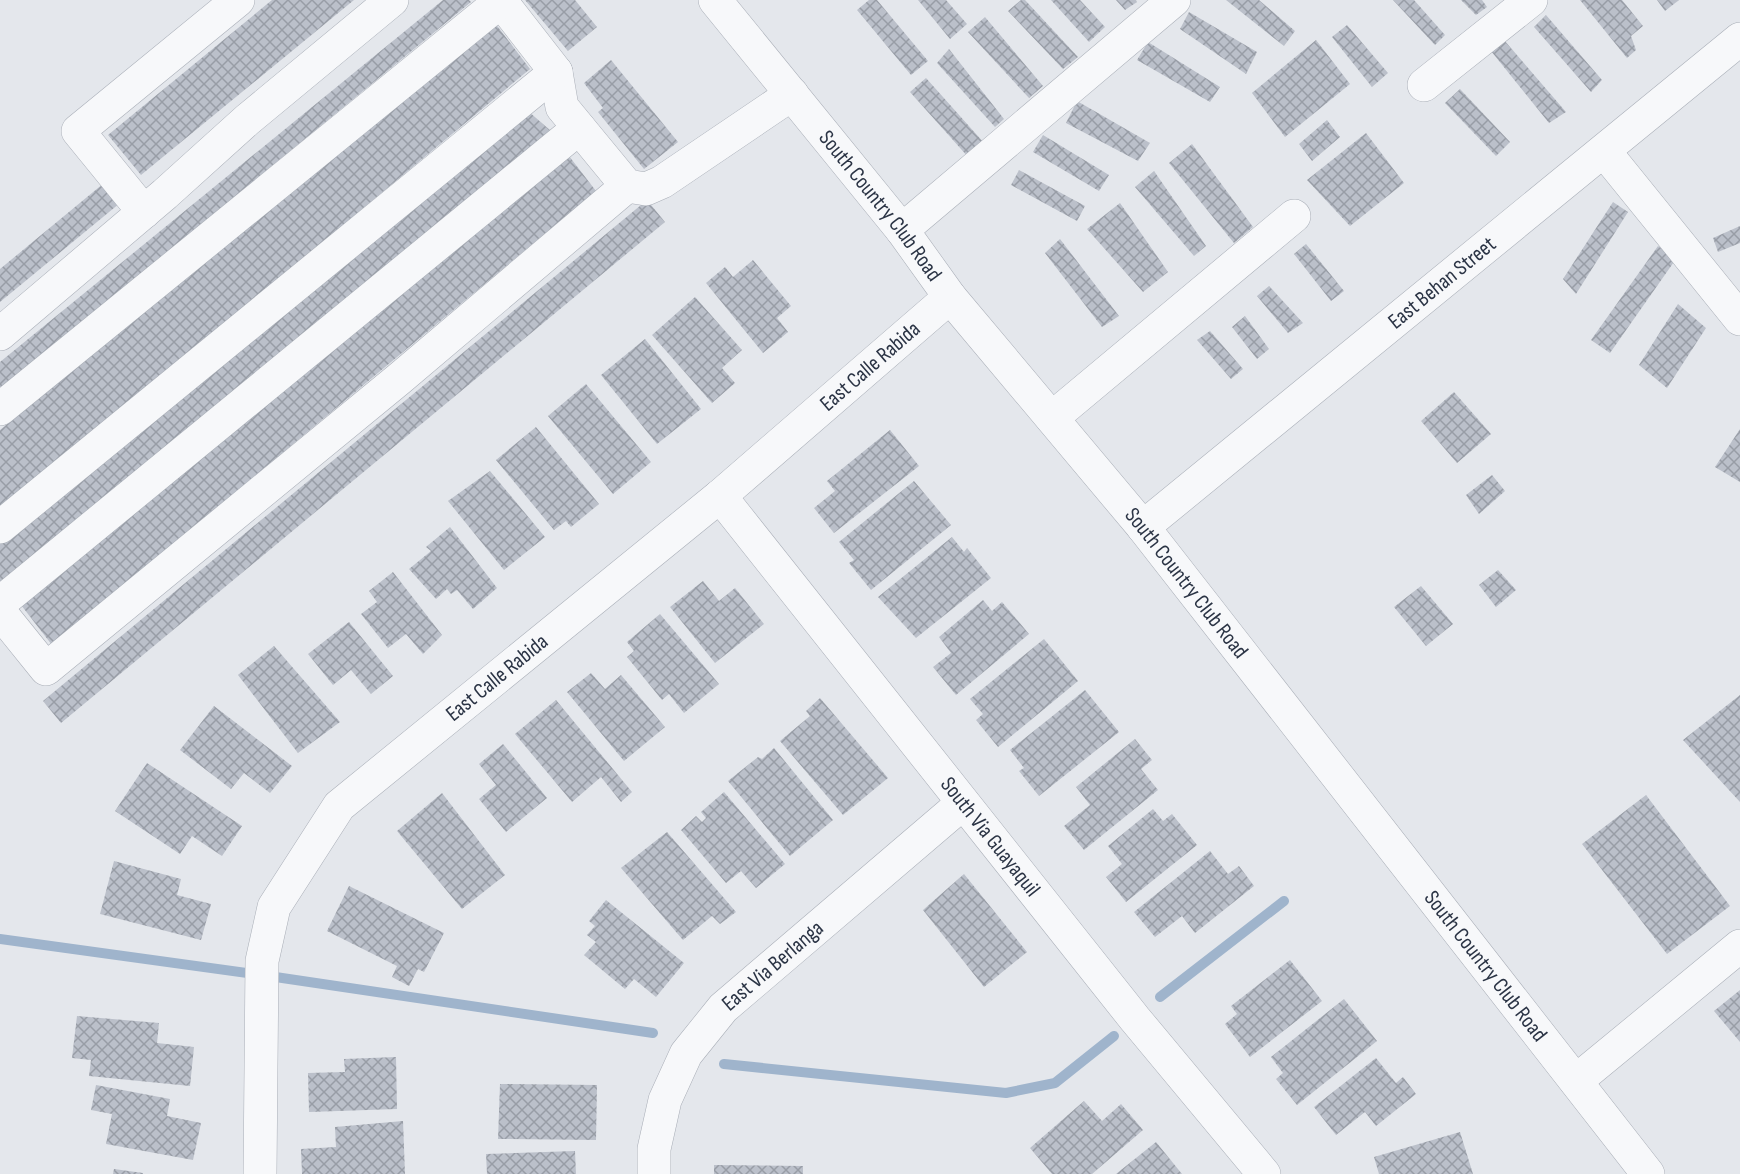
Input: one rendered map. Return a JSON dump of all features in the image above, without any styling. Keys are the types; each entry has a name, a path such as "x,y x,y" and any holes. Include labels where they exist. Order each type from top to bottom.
{"street":[{"path":"144,212 78,131 238,0"},
{"path":"0,334 144,212 247,120 392,0"},
{"name":"South Country Club Road","path":"715,0 902,230 950,297 1143,527 1648,1174"},
{"path":"902,230 1174,0"},
{"path":"1424,85 1531,0"},
{"path":"0,409 500,1 555,72 562,106 627,186 646,189 662,182 792,94"},
{"name":"East Behan Street","path":"1143,527 1740,39"},
{"path":"0,527 555,72"},
{"path":"0,603 579,128"},
{"path":"1604,151 1740,319"},
{"path":"0,612 46,669 399,379 627,186"},
{"path":"1052,417 1294,216"},
{"name":"East Calle Rabida","path":"260,1174 262,961 274,907 339,806 720,496 950,297"},
{"name":"South Via Guayaquil","path":"720,496 1135,1019 1264,1174"},
{"name":"East Via Berlanga","path":"654,1174 654,1149 665,1100 686,1054 723,1008 963,803"},
{"path":"1576,1082 1740,946"}],"building":[{"path":"272,0 354,0 141,175 108,135"},
{"path":"443,0 469,0 471,2 0,390 0,362"},
{"path":"525,0 575,0 597,27 568,51"},
{"path":"869,0 877,0 928,61 911,75 857,10"},
{"path":"918,0 946,0 967,24 950,39"},
{"path":"1021,0 1025,0 1078,57 1063,69 1008,11"},
{"path":"1051,0 1080,0 1105,27 1089,42"},
{"path":"1116,0 1136,0 1137,2 1125,10"},
{"path":"1226,0 1259,0 1295,31 1284,46"},
{"path":"1393,0 1414,0 1445,35 1435,45"},
{"path":"1461,0 1482,0 1487,7 1476,15"},
{"path":"1580,0 1622,0 1643,26 1631,36 1636,50 1627,58"},
{"path":"1657,0 1679,0 1665,11"},
{"path":"1189,12 1257,52 1246,74 1180,29"},
{"path":"1546,15 1602,80 1591,92 1534,27"},
{"path":"985,17 1043,86 1029,98 968,32"},
{"path":"495,23 530,69 0,511 0,430"},
{"path":"1347,25 1388,73 1372,87 1332,37"},
{"path":"1316,40 1350,84 1285,137 1252,93"},
{"path":"1504,40 1566,112 1549,123 1491,51"},
{"path":"1148,42 1220,87 1210,102 1137,60"},
{"path":"949,49 1004,119 995,127 937,63"},
{"path":"611,60 678,142 644,169 598,112 603,108 584,83"},
{"path":"926,78 985,144 969,158 910,92"},
{"path":"1460,89 1510,142 1496,156 1445,103"},
{"path":"1077,101 1150,143 1138,161 1066,123"},
{"path":"528,111 551,131 2,584 0,582 0,544"},
{"path":"1327,120 1340,137 1312,161 1299,144"},
{"path":"1366,133 1404,183 1350,226 1307,180"},
{"path":"1043,135 1109,175 1099,191 1033,152"},
{"path":"1192,144 1253,227 1234,243 1169,163"},
{"path":"569,156 596,191 52,645 21,605"},
{"path":"1019,170 1085,206 1077,221 1011,185"},
{"path":"1154,171 1206,246 1194,256 1135,187"},
{"path":"104,183 120,203 0,302 0,269"},
{"path":"647,200 665,222 61,723 43,701"},
{"path":"1613,202 1628,212 1576,294 1563,279"},
{"path":"1120,203 1168,272 1143,292 1087,229"},
{"path":"1740,226 1740,243 1718,252 1713,238"},
{"path":"1060,239 1119,316 1102,327 1045,253"},
{"path":"1306,244 1344,291 1331,301 1294,254"},
{"path":"1658,246 1676,259 1610,353 1591,340"},
{"path":"753,260 791,306 777,318 788,332 763,353 706,283 725,267 733,277"},
{"path":"1269,286 1303,323 1288,333 1257,296"},
{"path":"695,297 742,350 722,368 735,383 712,403 652,335"},
{"path":"1678,304 1706,328 1667,388 1639,365"},
{"path":"1245,316 1269,349 1257,359 1232,327"},
{"path":"1210,331 1243,369 1231,379 1197,340"},
{"path":"645,339 701,409 657,444 601,375"},
{"path":"586,384 651,462 613,494 548,416"},
{"path":"1454,392 1491,434 1457,463 1421,421"},
{"path":"536,427 599,504 571,527 566,521 554,530 496,460"},
{"path":"1740,429 1740,482 1715,467"},
{"path":"890,430 919,466 834,533 814,508 835,491 827,481"},
{"path":"490,471 545,537 504,570 448,501"},
{"path":"1492,475 1505,491 1479,514 1466,495"},
{"path":"914,481 951,525 871,590 849,563 854,560 839,542"},
{"path":"450,527 497,588 473,609 457,590 451,594 447,589 436,599 409,569 431,551 426,547"},
{"path":"952,537 964,552 967,548 991,578 916,638 878,597"},
{"path":"1498,570 1516,590 1496,607 1479,585"},
{"path":"393,572 442,635 423,654 406,634 388,648 361,614 377,602 369,591"},
{"path":"703,581 719,601 735,588 764,624 715,663 670,607"},
{"path":"1421,586 1453,624 1426,646 1394,607"},
{"path":"983,600 992,611 1002,602 1029,634 956,695 933,667 951,653 939,637"},
{"path":"660,614 719,684 684,713 669,694 662,700 627,657 634,651 627,642"},
{"path":"349,622 393,676 371,694 351,670 333,685 308,654"},
{"path":"1044,639 1078,681 998,747 976,720 983,714 970,699"},
{"path":"274,646 340,722 298,753 238,675"},
{"path":"591,673 605,689 621,675 665,727 624,761 567,692"},
{"path":"1085,690 1119,732 1039,796 1019,771 1024,768 1010,750"},
{"path":"1740,695 1740,802 1683,740"},
{"path":"820,698 888,778 843,815 780,741 810,716 806,711"},
{"path":"556,700 632,792 621,802 601,777 572,802 515,734"},
{"path":"214,706 292,766 270,793 244,773 231,789 180,750"},
{"path":"1135,739 1152,760 1141,769 1158,790 1084,850 1064,826 1090,805 1076,787"},
{"path":"503,744 547,798 506,832 479,799 496,785 479,764"},
{"path":"774,748 833,820 790,856 728,781 758,757 762,759"},
{"path":"147,763 242,826 222,856 192,836 180,854 115,811"},
{"path":"724,792 785,864 756,888 741,871 726,883 681,830 696,816 702,822 706,818 701,812"},
{"path":"442,793 505,875 462,909 397,831"},
{"path":"1646,795 1730,906 1667,954 1582,844"},
{"path":"1153,809 1163,821 1172,814 1197,845 1126,902 1106,877 1122,864 1108,846"},
{"path":"667,832 736,912 720,924 712,916 683,940 621,868"},
{"path":"1210,851 1228,874 1239,866 1254,886 1195,933 1182,916 1155,937 1134,912"},
{"path":"114,861 181,879 177,895 211,904 201,940 100,914"},
{"path":"964,874 1027,952 984,987 923,910"},
{"path":"349,886 444,933 424,972 418,969 409,986 392,977 397,966 327,931"},
{"path":"606,900 684,963 656,997 634,979 625,989 584,955 596,942 587,935 595,926 589,921"},
{"path":"1290,960 1322,1001 1250,1057 1225,1024 1237,1014 1231,1006"},
{"path":"1740,990 1740,1042 1714,1011"},
{"path":"1344,999 1377,1041 1297,1105 1276,1079 1283,1073 1271,1057"},
{"path":"77,1016 159,1023 157,1043 194,1047 190,1086 89,1076 91,1060 72,1058"},
{"path":"396,1057 397,1109 309,1112 308,1073 345,1072 344,1059"},
{"path":"1376,1058 1396,1083 1403,1077 1416,1094 1376,1126 1365,1112 1336,1135 1314,1107"},
{"path":"500,1084 597,1085 596,1140 498,1139"},
{"path":"96,1085 170,1099 167,1116 201,1123 193,1160 106,1144 112,1114 91,1110"},
{"path":"1084,1101 1102,1121 1121,1104 1143,1130 1092,1174 1052,1174 1030,1148"},
{"path":"403,1121 405,1174 302,1174 301,1149 336,1147 335,1127"},
{"path":"1460,1132 1473,1174 1379,1174 1374,1157"},
{"path":"1156,1142 1182,1174 1116,1174"},
{"path":"575,1151 576,1174 487,1174 486,1154"},
{"path":"714,1165 803,1166 803,1174 714,1174"},
{"path":"114,1169 143,1173 143,1174 113,1174"}],"waterway":[{"path":"1160,997 1284,901"},
{"path":"0,939 653,1033"},
{"path":"724,1064 1006,1093 1055,1083 1114,1036"}]}
